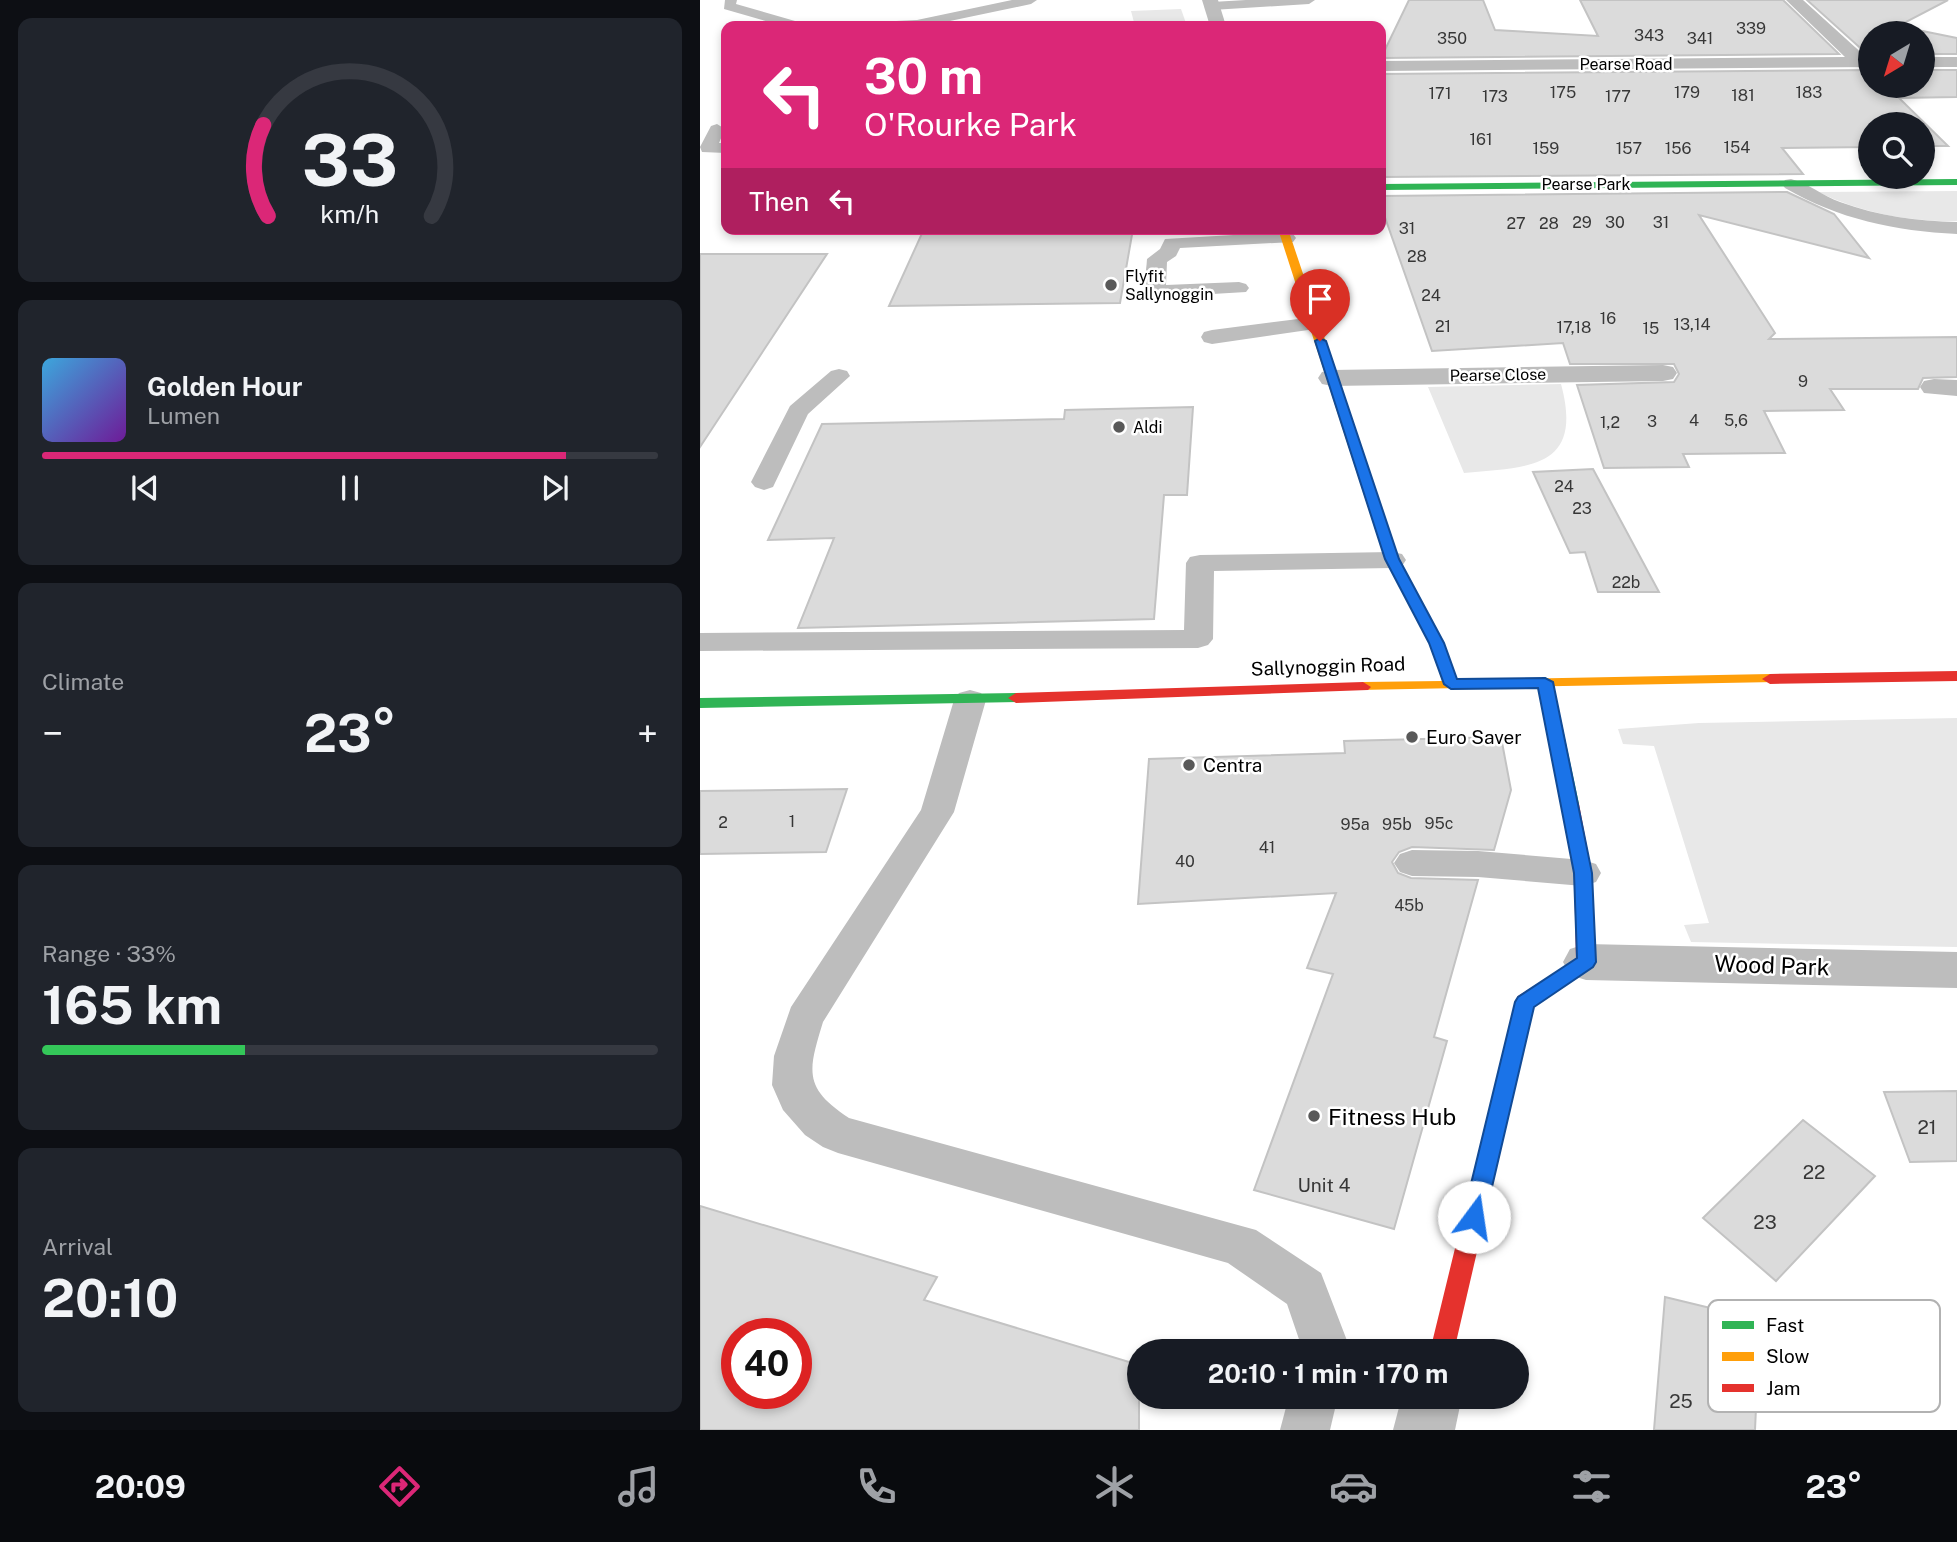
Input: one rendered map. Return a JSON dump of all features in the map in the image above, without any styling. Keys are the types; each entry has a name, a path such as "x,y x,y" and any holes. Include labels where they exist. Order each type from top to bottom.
{"street":[{"path":"1794,0 1858,55"},
{"path":"1211,3 1216,21"},
{"name":"Pearse Road","path":"1386,66 1858,62"},
{"path":"1936,62 1957,62"},
{"name":"Pearse Park","path":"1386,187 1957,182"},
{"path":"1284,235 1392,559 1437,643 1451,684"},
{"name":"Pearse Close","path":"1332,378 1663,373"},
{"name":"Sallynoggin Road","path":"700,703 970,700 1451,684 1957,676"},
{"path":"1445,1339 1525,1002 1586,962 1583,873 1545,682"},
{"name":"Wood Park","path":"1586,962 1957,970"},
{"path":"1424,1430 1429,1409"}],"lane":[{"path":"731,0 729,5 781,21"},
{"path":"931,21 1031,0"},
{"path":"1211,3 1309,0"},
{"path":"717,129 708,148 721,148"},
{"name":"Pearse Park","path":"1791,184 1823,202 1858,214 1908,225 1957,228"},
{"path":"1226,235 1167,236 1169,252 1157,259 1156,289 1239,288"},
{"path":"1212,337 1314,323"},
{"path":"764,482 798,411 839,376"},
{"path":"700,642 1198,639 1200,563 1392,559"},
{"path":"970,700 937,812 805,1018 792,1053 794,1090 803,1108 838,1134 1240,1245 1305,1289 1323,1339"},
{"path":"1412,863 1478,864 1583,873"},
{"path":"1305,1430 1311,1409"}],"shaded area":[{"path":"1181,9 1185,21 1134,21 1131,11"},
{"path":"1957,191 1957,221 1886,215 1852,206 1818,192"},
{"path":"1561,384 1566,412 1565,433 1558,448 1546,458 1529,465 1464,473 1428,387"},
{"path":"1957,718 1957,947 1691,942 1684,925 1709,923 1654,746 1623,744 1618,729 1699,723"}],"building":[{"path":"1409,0 1483,0 1495,30 1598,36 1580,0 1783,0 1839,54 1386,58 1386,48"},
{"path":"1807,0 1948,0 1908,21 1858,21 1858,46"},
{"path":"1936,34 1957,38 1957,54 1936,54"},
{"path":"1858,70 1858,98 1899,98 1913,112 1858,112 1858,147 1782,148 1803,174 1386,177 1386,74"},
{"path":"1936,70 1957,70 1957,97 1936,97"},
{"path":"1935,133 1948,146 1935,146"},
{"path":"1787,192 1834,214 1869,258 1699,215 1775,333 1769,339 1957,337 1957,377 1923,378 1918,389 1830,389 1844,410 1764,411 1785,453 1683,454 1689,467 1604,468 1577,385 1674,382 1679,374 1674,364 1570,364 1563,343 1432,351 1386,220 1386,196"},
{"path":"921,235 1132,235 1120,303 889,306"},
{"path":"700,254 827,254 700,447"},
{"path":"1193,407 1187,495 1164,495 1154,619 798,628 834,538 768,540 822,424 1064,419 1065,410"},
{"path":"1593,469 1659,592 1598,592 1585,552 1570,553 1533,472"},
{"path":"1501,737 1511,790 1494,850 1412,847 1399,852 1392,862 1398,873 1411,878 1478,880 1434,1037 1447,1041 1394,1229 1254,1190 1333,974 1307,968 1336,893 1138,904 1149,759 1345,753 1344,741"},
{"path":"847,789 826,852 700,854 700,791"},
{"path":"1957,1091 1957,1161 1910,1162 1884,1092"},
{"path":"1803,1120 1875,1176 1776,1281 1703,1218"},
{"path":"700,1206 937,1277 924,1300 1127,1361 1127,1409 1139,1409 1139,1430 700,1430"},
{"path":"1665,1297 1708,1307 1708,1412 1756,1412 1755,1430 1654,1430"}],"traffic: fast":[{"path":"1386,187 1957,182"},
{"path":"1545,682 1571,804"},
{"path":"700,703 1016,698"}],"traffic: slow":[{"path":"1285,235 1392,560 1437,643 1451,684"},
{"path":"1363,687 1770,679"}],"traffic: jam":[{"path":"1770,679 1957,676"},
{"path":"1016,698 1363,687"},
{"path":"1445,1339 1525,1002 1586,962 1583,873 1571,804"}],"place":[{"name":"Flyfit Sallynoggin","path":"1111,285"},
{"name":"Aldi","path":"1119,427"},
{"name":"Euro Saver","path":"1412,737"},
{"name":"Centra","path":"1189,765"},
{"name":"Fitness Hub","path":"1314,1116"}],"route":[{"path":"1320,341 1392,559 1437,643 1451,684 1545,682 1562,754 1583,873 1586,962 1525,1002 1474,1217"}]}
